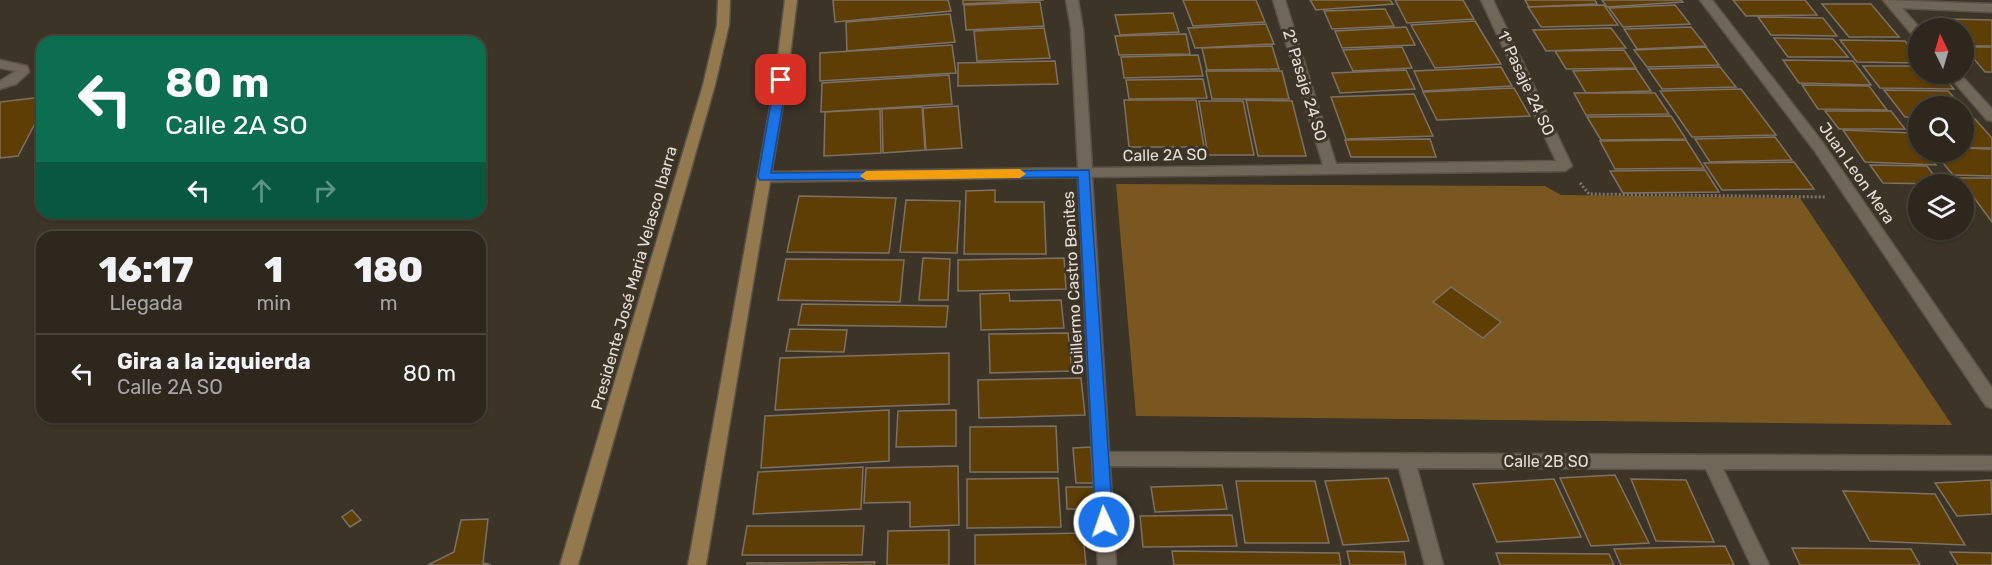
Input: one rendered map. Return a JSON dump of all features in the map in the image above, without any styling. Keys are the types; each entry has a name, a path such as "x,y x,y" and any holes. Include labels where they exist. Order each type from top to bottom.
{"main road":[{"name":"Presidente José Maria Velasco Ibarra","path":"569,565 709,85 723,25 724,0"},
{"path":"697,565 785,52 791,0"}],"street":[{"name":"Guillermo Castro Benites","path":"1072,0 1077,29 1107,565"},
{"name":"2º Pasaje 24 SO","path":"1279,0 1331,169"},
{"name":"1º Pasaje 24 SO","path":"1487,0 1565,166"},
{"name":"Juan Leon Mera","path":"1706,0 1748,51 1853,197 1992,401"},
{"path":"1890,2 1992,8"},
{"path":"1890,2 1908,23"},
{"path":"0,64 23,69 21,75 0,85"},
{"path":"1962,84 1992,117"},
{"name":"Calle 2A SO","path":"764,177 1565,166"},
{"name":"Calle 2B SO","path":"1101,459 1992,463"},
{"path":"1406,460 1434,565"},
{"path":"1711,462 1760,565"}],"path":[{"path":"1565,166 1589,194 1853,197"}],"shaded area":[{"path":"1116,184 1545,186 1561,195 1800,198 1952,425 1136,416"}],"building":[{"path":"833,0 948,0 951,11 835,22"},
{"path":"963,0 1044,0 963,4"},
{"path":"1183,0 1256,0 1265,22 1193,26"},
{"path":"1310,0 1390,0 1393,4 1316,10"},
{"path":"1395,0 1463,0 1474,19 1407,23"},
{"path":"1525,0 1595,0 1597,4 1529,7"},
{"path":"1602,0 1681,0 1683,2 1607,7"},
{"path":"1733,0 1805,0 1817,15 1746,16"},
{"path":"1040,2 1044,26 966,30 964,5"},
{"path":"1822,4 1871,4 1899,37 1849,37"},
{"path":"1604,5 1618,25 1541,27 1528,7"},
{"path":"1675,5 1690,24 1623,27 1609,8"},
{"path":"1385,9 1394,26 1332,29 1324,11"},
{"path":"1173,13 1179,32 1120,35 1115,15"},
{"path":"950,14 955,42 847,51 846,22"},
{"path":"1758,17 1823,18 1837,36 1771,35"},
{"path":"1974,20 1992,20 1992,46 1974,46"},
{"path":"1475,21 1501,64 1435,68 1411,25"},
{"path":"1266,24 1274,44 1195,48 1188,28"},
{"path":"1406,27 1415,45 1342,48 1335,31"},
{"path":"1691,27 1706,46 1637,49 1624,29"},
{"path":"1044,28 1050,58 977,61 974,31"},
{"path":"1611,28 1626,48 1546,51 1533,30"},
{"path":"1186,34 1190,54 1119,55 1115,36"},
{"path":"1774,38 1833,39 1848,57 1788,57"},
{"path":"1840,40 1905,41 1908,45 1908,63 1857,62"},
{"path":"952,45 956,73 820,81 820,53"},
{"path":"1272,46 1279,69 1207,70 1202,48"},
{"path":"1402,47 1412,68 1353,71 1343,50"},
{"path":"1706,47 1719,65 1647,67 1634,50"},
{"path":"1974,47 1992,47 1992,72 1985,72 1974,59"},
{"path":"1624,50 1636,68 1566,69 1555,51"},
{"path":"1198,55 1203,76 1124,78 1121,57"},
{"path":"1783,60 1853,61 1871,85 1799,83"},
{"path":"1055,61 1058,84 958,86 958,63"},
{"path":"1863,66 1908,66 1908,84 1950,84 1954,89 1880,88"},
{"path":"1501,67 1512,86 1423,91 1414,71"},
{"path":"1720,67 1736,87 1662,89 1648,69"},
{"path":"1636,69 1651,91 1586,93 1573,71"},
{"path":"1406,70 1415,89 1340,93 1332,73"},
{"path":"1206,71 1282,71 1289,99 1212,99"},
{"path":"949,75 952,104 821,112 822,83"},
{"path":"1203,79 1207,98 1129,99 1126,80"},
{"path":"1802,85 1869,86 1887,110 1818,109"},
{"path":"1514,88 1530,116 1437,120 1423,92"},
{"path":"1741,89 1776,135 1692,137 1660,91"},
{"path":"1884,90 1948,91 1953,96 1908,96 1908,117 1905,117"},
{"path":"1574,93 1655,93 1669,114 1586,115"},
{"path":"1414,94 1433,136 1346,139 1331,97"},
{"path":"36,98 36,122 18,156 0,158 0,102"},
{"path":"1124,100 1196,100 1204,147 1129,147"},
{"path":"1246,100 1292,101 1306,156 1258,156"},
{"path":"1199,101 1243,101 1254,155 1208,155"},
{"path":"958,106 962,148 926,150 923,108"},
{"path":"922,107 925,150 883,153 882,109"},
{"path":"880,109 881,153 824,156 825,112"},
{"path":"1825,111 1891,111 1905,129 1839,129"},
{"path":"1671,116 1686,139 1601,140 1587,117"},
{"path":"1974,119 1992,138 1992,148 1974,148"},
{"path":"1843,130 1908,133 1908,162 1934,162 1936,165 1865,162"},
{"path":"1775,137 1792,160 1710,162 1695,139"},
{"path":"1430,139 1436,157 1351,157 1345,140"},
{"path":"1686,140 1704,168 1615,169 1600,141"},
{"path":"1974,148 1992,149 1992,176 1952,174 1942,162 1974,162"},
{"path":"1794,162 1814,189 1722,190 1704,163"},
{"path":"1870,165 1927,166 1933,174 1908,174 1908,183 1883,183"},
{"path":"1705,170 1719,192 1623,193 1610,171"},
{"path":"1974,178 1992,178 1992,222 1974,198"},
{"path":"995,190 995,202 1044,202 1046,254 964,254 966,191"},
{"path":"799,196 896,198 889,253 787,252"},
{"path":"906,200 960,201 957,253 900,252"},
{"path":"923,258 950,259 948,300 919,300"},
{"path":"1064,258 1066,289 958,291 958,260"},
{"path":"786,259 904,260 900,302 778,300"},
{"path":"1451,287 1501,322 1483,338 1433,302"},
{"path":"1009,293 1010,301 1061,300 1064,328 981,330 980,294"},
{"path":"802,304 948,306 946,327 798,325"},
{"path":"790,329 847,330 844,352 786,351"},
{"path":"1068,333 1072,371 990,373 989,334"},
{"path":"949,353 949,404 775,410 780,358"},
{"path":"1081,378 1085,415 979,418 978,380"},
{"path":"889,410 889,461 761,468 765,416"},
{"path":"956,410 956,446 896,447 898,411"},
{"path":"1056,426 1058,472 970,472 970,427"},
{"path":"1091,447 1093,483 1076,483 1073,448"},
{"path":"958,466 959,525 910,527 910,502 864,503 866,468"},
{"path":"863,467 861,509 753,514 758,472"},
{"path":"1615,475 1649,543 1591,546 1560,478"},
{"path":"1058,478 1061,527 967,528 967,479"},
{"path":"1388,478 1409,541 1343,545 1325,481"},
{"path":"1554,479 1581,537 1497,542 1473,484"},
{"path":"1631,479 1686,480 1714,542 1656,541"},
{"path":"1991,480 1992,514 1957,516 1935,483"},
{"path":"1236,481 1315,481 1329,543 1245,543"},
{"path":"1222,485 1227,509 1155,512 1151,487"},
{"path":"1066,487 1095,487 1097,509 1067,509"},
{"path":"1843,491 1935,494 1965,545 1870,541"},
{"path":"352,510 361,520 350,527 342,517"},
{"path":"1232,515 1237,546 1143,547 1140,516"},
{"path":"488,519 483,563 491,565 428,565 454,552 461,520"},
{"path":"747,526 864,526 862,555 742,555"},
{"path":"949,530 949,565 887,565 888,531"},
{"path":"1083,533 1086,565 975,565 975,535"},
{"path":"1725,546 1734,565 1621,565 1614,549"},
{"path":"1792,548 1911,549 1920,565 1800,565"},
{"path":"1172,551 1339,553 1341,565 1174,565"},
{"path":"1347,551 1404,552 1406,565 1350,565"},
{"path":"1950,552 1992,553 1992,565 1958,565"},
{"path":"1496,553 1609,554 1614,565 1500,565"},
{"path":"875,562 874,565 747,565 747,563"}],"slow traffic":[{"path":"866,176 1020,174"}],"route":[{"path":"781,80 764,177 1084,173 1104,522"}]}
